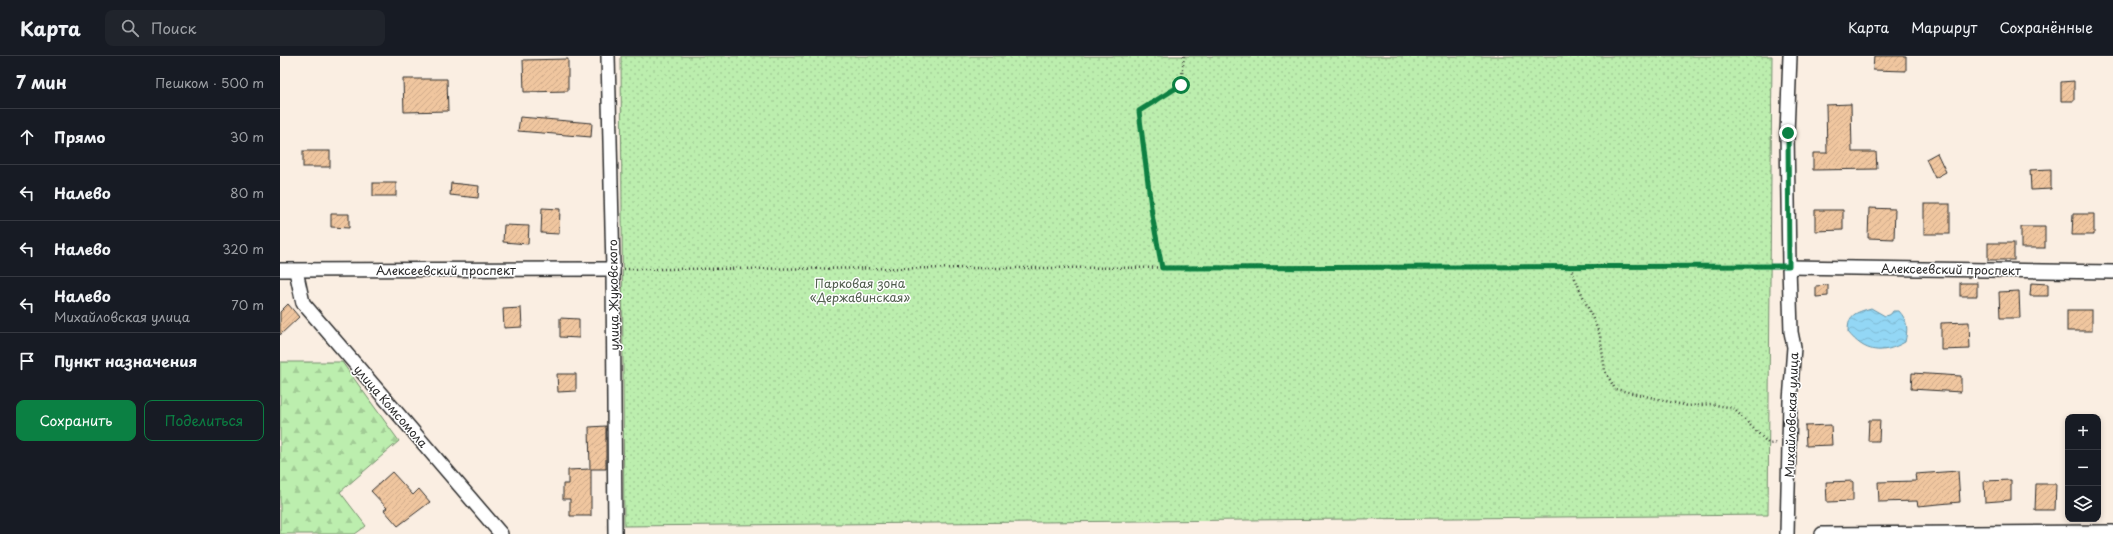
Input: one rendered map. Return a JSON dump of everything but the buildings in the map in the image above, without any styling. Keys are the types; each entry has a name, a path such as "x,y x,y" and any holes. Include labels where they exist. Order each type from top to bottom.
{"street":[{"name":"улица Жуковского","path":"608,56 613,269 615,534"},
{"name":"Михайловская улица","path":"1787,534 1789,442 1794,348 1791,332 1789,266 1788,133 1790,56"},
{"name":"Алексеевский проспект","path":"1789,266 2113,272"},
{"name":"Алексеевский проспект","path":"280,270 613,269"},
{"name":"улица Комсомола","path":"296,271 303,303 497,533"},
{"path":"1822,534 2113,532"}],"path":[{"path":"1162,268 1152,215 1139,111 1181,85 1184,56"},
{"path":"1570,266 1600,335 1605,371 1616,389 1688,406 1711,404 1733,408 1769,444 1789,442"},
{"path":"613,269 1789,266"}],"green space":[{"name":"Парковая зона «Державинская»","path":"621,56 1772,56 1768,515 624,526"},
{"path":"280,362 342,362 399,441 340,492 366,526 355,534 280,534"}],"water":[{"path":"1871,308 1885,316 1891,314 1893,311 1899,311 1906,322 1907,333 1905,342 1889,349 1874,350 1867,348 1854,339 1848,332 1849,321 1857,313"}],"route":[{"path":"1181,85 1139,111 1152,215 1162,268 1789,266 1788,133"}]}
